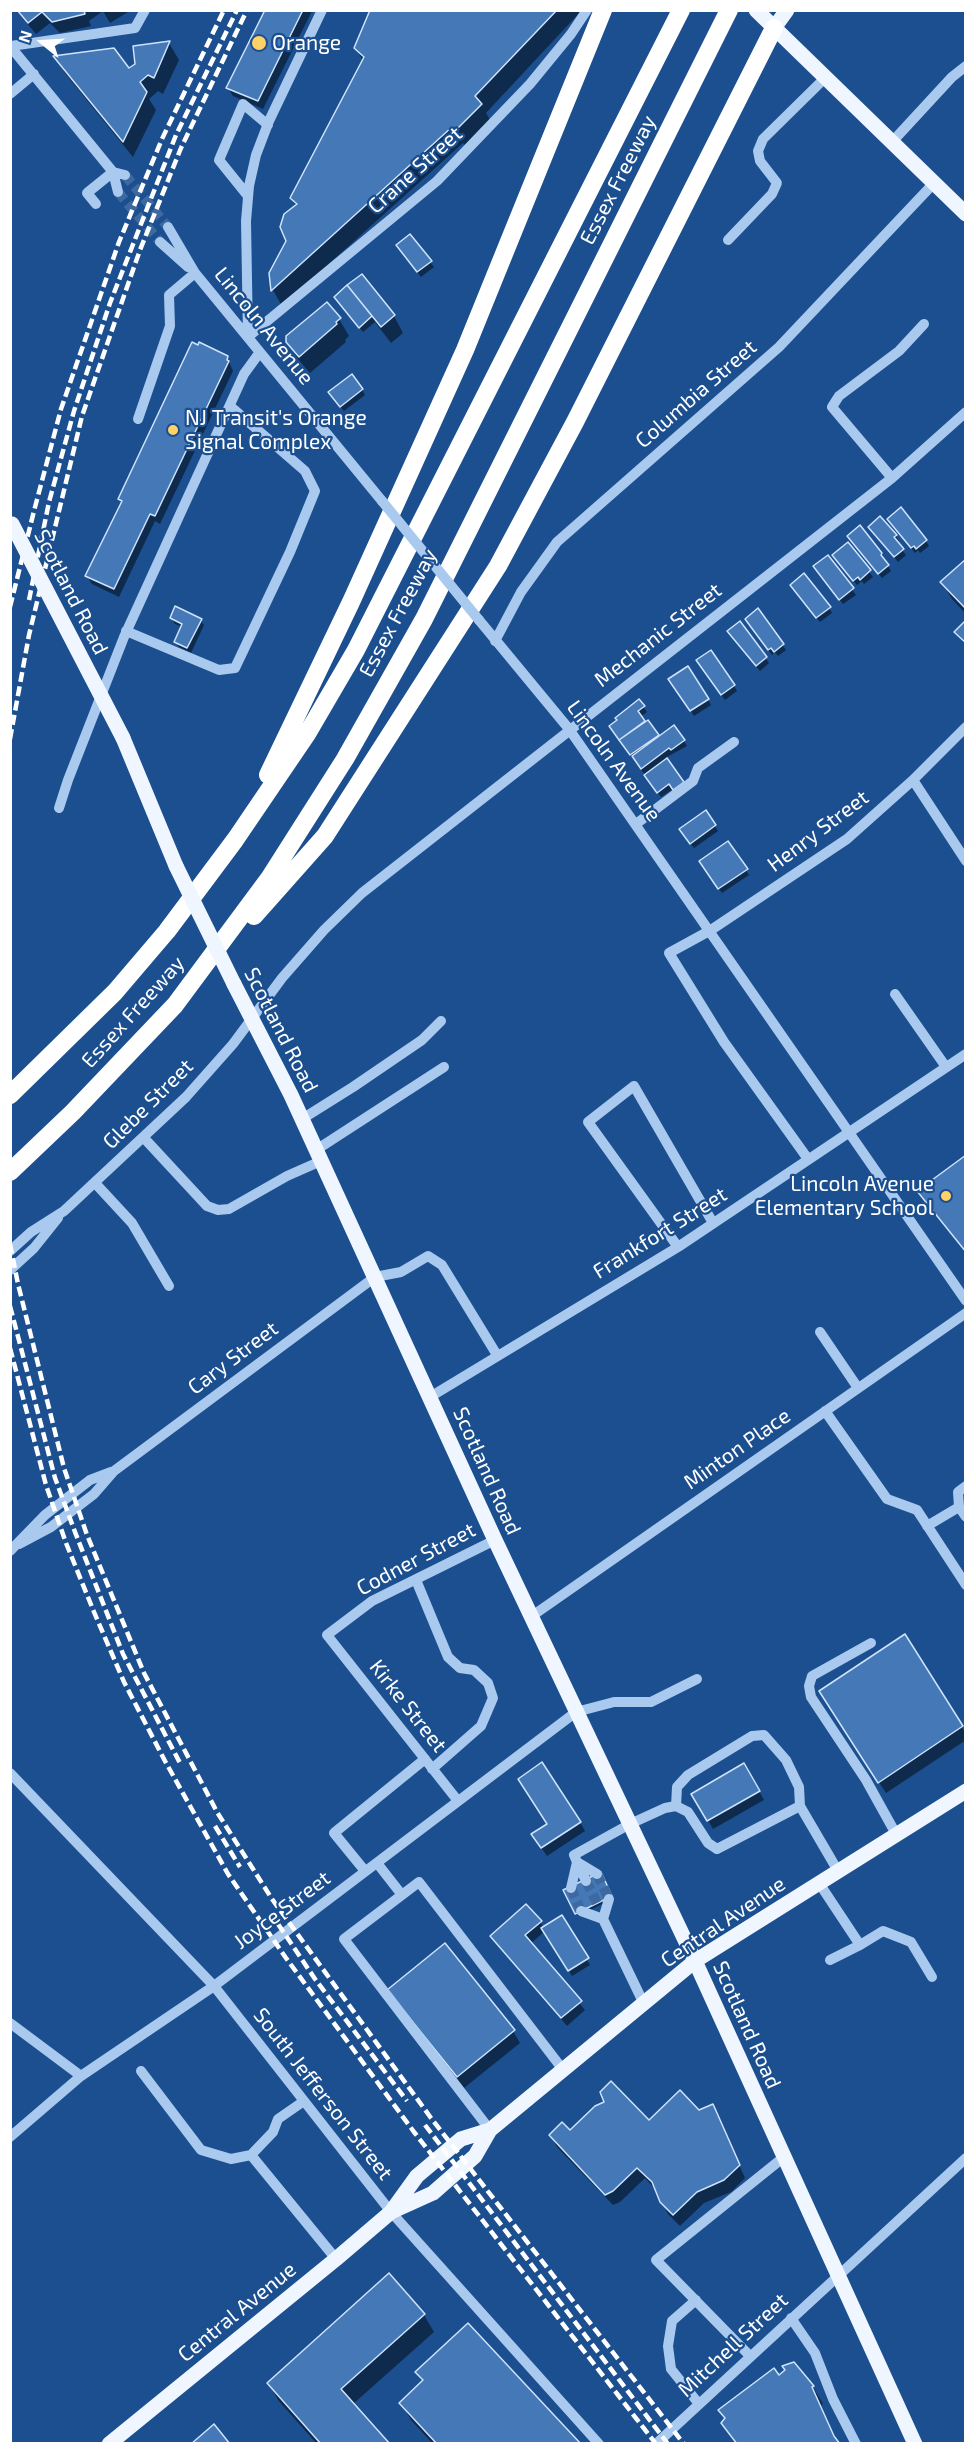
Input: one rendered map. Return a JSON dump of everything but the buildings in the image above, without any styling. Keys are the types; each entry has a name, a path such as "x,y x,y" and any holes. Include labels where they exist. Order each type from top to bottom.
{"highway":[{"path":"236,840 346,612 460,361 603,10"},
{"name":"Essex Freeway","path":"10,1095 115,992 167,931 236,840 307,734 357,650 681,10"},
{"name":"Essex Freeway","path":"10,1172 73,1112 175,1005 270,877 345,759 418,629 729,10"},
{"path":"175,1005 325,836 498,566 575,422 764,18"}],"main road":[{"path":"787,10 764,18 966,213"},
{"name":"Scotland Road","path":"11,522 123,738 176,866 319,1155 495,1540 695,1961 915,2444"},
{"name":"Central Avenue","path":"110,2444 391,2212 417,2176 461,2139 490,2130 695,1961 966,1791"},
{"name":"Central Avenue","path":"391,2212 433,2193 475,2156 490,2130"}],"street":[{"path":"11,46 135,28 145,10"},
{"path":"248,337 246,221 256,155 322,10"},
{"name":"Crane Street","path":"248,337 437,182 530,84 571,34 587,10"},
{"path":"11,46 113,172 118,192"},
{"path":"892,142 952,77 966,66"},
{"path":"10,94 34,75"},
{"path":"728,240 772,194 777,183 760,161 758,151 763,139 826,77"},
{"path":"248,196 219,160 243,104 268,125"},
{"path":"113,172 125,175"},
{"path":"96,204 87,194 113,172"},
{"name":"Columbia Street","path":"495,641 521,592 557,542 779,347 934,183"},
{"name":"Lincoln Avenue","path":"168,227 195,273"},
{"name":"Lincoln Avenue","path":"160,242 195,273 569,729 711,930 848,1132 966,1300"},
{"path":"138,419 170,326 169,295 195,273"},
{"path":"892,478 832,407 839,396 899,351 924,324"},
{"path":"59,808 126,631 244,374 260,352"},
{"path":"126,631 219,670 235,668 291,552 315,491 305,471 230,406"},
{"name":"Mechanic Street","path":"252,1018 282,978 324,930 362,893 892,478 966,412"},
{"name":"Henry Street","path":"808,1159 724,1042 669,953 711,930 847,839 913,780 966,727"},
{"path":"636,824 693,781 698,768 734,742"},
{"path":"913,780 966,861"},
{"path":"895,994 946,1067"},
{"name":"Glebe Street","path":"10,1270 34,1248 64,1211 186,1097 252,1018"},
{"path":"302,1119 353,1088 422,1040 441,1021"},
{"name":"Frankfort Street","path":"430,1397 678,1247 966,1054"},
{"path":"144,1138 207,1206 218,1210 229,1209 319,1155 444,1067"},
{"path":"678,1247 588,1122 634,1086 713,1223"},
{"path":"95,1183 132,1223 169,1286"},
{"name":"Glebe Street","path":"10,1251 31,1232 64,1211"},
{"path":"375,1277 402,1272 428,1256 442,1265 497,1355"},
{"name":"Cary Street","path":"15,1547 51,1527 94,1494 114,1471 375,1277"},
{"name":"Minton Place","path":"532,1616 966,1313"},
{"path":"820,1332 847,1368 858,1388"},
{"path":"825,1411 887,1499 917,1510 966,1585"},
{"path":"966,1486 958,1492 959,1507 966,1517"},
{"path":"927,1526 959,1507"},
{"name":"Codner Street","path":"327,1635 372,1601 495,1540"},
{"path":"416,1580 448,1657 460,1668 474,1670 488,1683 493,1698 481,1726 432,1769"},
{"name":"Kirke Street","path":"327,1635 458,1802"},
{"path":"871,1643 812,1676 809,1686 811,1697 866,1780 896,1834"},
{"path":"576,1712 614,1702 651,1702 697,1678"},
{"name":"Joyce Street","path":"10,2137 81,2076 213,1986 576,1712"},
{"path":"676,1806 677,1787 688,1775 752,1736 764,1734 786,1760 799,1787 800,1806 838,1871"},
{"path":"365,1871 334,1833 425,1760"},
{"name":"South Jefferson Street","path":"10,1773 213,1986 391,2212 598,2444"},
{"path":"586,1881 574,1855 630,1824 665,1808 676,1806 688,1812 708,1843 717,1849 800,1806"},
{"path":"577,1862 597,1874"},
{"path":"571,1888 577,1862"},
{"path":"376,1863 402,1895"},
{"path":"490,2130 344,1940 419,1881 564,2071"},
{"path":"819,1883 860,1944"},
{"path":"603,1919 609,1899"},
{"path":"597,1903 644,2004"},
{"path":"581,1911 603,1919"},
{"path":"830,1960 884,1931 911,1942 932,1977"},
{"path":"10,2023 81,2076"},
{"path":"141,2071 201,2150 231,2159 251,2155 273,2132 278,2119 304,2101"},
{"path":"251,2155 336,2259"},
{"path":"750,2356 656,2260 784,2157"},
{"name":"Mitchell Street","path":"656,2444 966,2157"},
{"path":"696,2300 672,2321 668,2346 671,2369 699,2404"},
{"path":"791,2318 815,2353 833,2399 856,2444"}],"tunnel":[{"path":"125,175 168,227"},
{"path":"118,192 160,242"},
{"path":"597,1874 609,1899"},
{"path":"586,1881 597,1903"},
{"path":"571,1888 581,1911"}],"railway":[{"path":"10,607 61,409 119,242 162,139 224,10"},
{"path":"29,600 49,502 74,411 110,303 176,135 237,10"},
{"path":"10,739 29,635 82,416 140,250 181,148 247,10"},
{"path":"10,1244 64,1468 87,1535 144,1673 217,1812 272,1899 431,2118 684,2444"},
{"path":"10,1306 55,1478 75,1532 123,1654 180,1763"},
{"path":"10,1348 46,1485 94,1612 124,1682 228,1874 286,1958 414,2132 656,2444"},
{"path":"215,1826 240,1867"},
{"path":"278,1924 315,1979 407,2101"},
{"path":"425,2125 668,2444"}],"place":[{"name":"Orange","path":"259,43"},
{"name":"NJ Transit's Orange Signal Complex","path":"173,430"},
{"name":"Lincoln Avenue Elementary School","path":"946,1196"}]}
